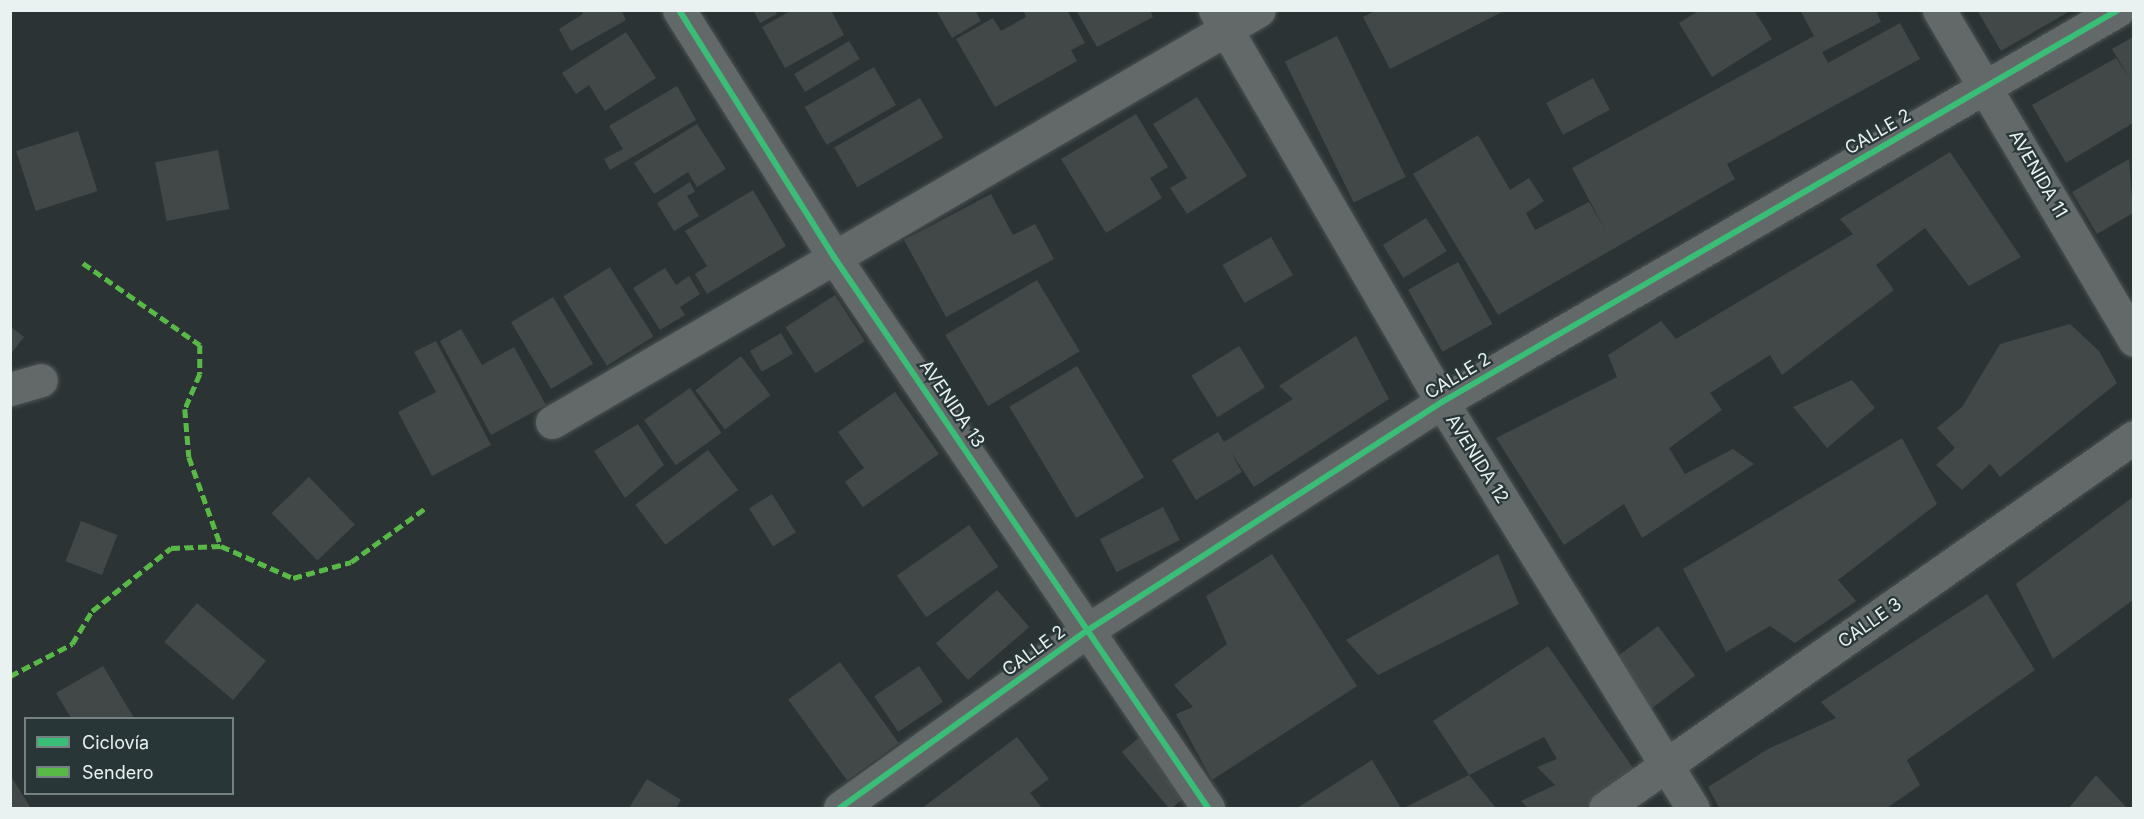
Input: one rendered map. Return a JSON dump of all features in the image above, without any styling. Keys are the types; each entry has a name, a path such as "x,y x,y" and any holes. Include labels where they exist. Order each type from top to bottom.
{"street":[{"name":"AVENIDA 13","path":"679,10 834,257 1208,808"},
{"path":"552,422 834,257 1222,21 1259,10"},
{"name":"AVENIDA 11","path":"1939,10 1988,86 2133,340"},
{"name":"CALLE 2","path":"840,808 1088,630 1442,402 2118,10"},
{"name":"AVENIDA 12","path":"1222,21 1442,402 1666,767 1694,808"},
{"path":"10,389 41,380"},
{"name":"CALLE 3","path":"1605,808 2133,437"}],"building":[{"path":"581,10 621,10 626,20 571,51 559,29 583,14"},
{"path":"753,10 775,10 777,14 760,23"},
{"path":"792,10 831,10 844,35 785,68 762,27"},
{"path":"975,10 981,21 952,38 937,12"},
{"path":"1023,10 1067,10 1085,43 1071,50 1077,61 995,107 956,39 993,18 1001,31 1026,17"},
{"path":"1076,10 1150,10 1153,17 1097,47"},
{"path":"1377,10 1506,10 1390,69 1363,17"},
{"path":"1700,10 1754,10 1772,39 1712,77 1679,23"},
{"path":"1800,10 1876,10 1881,22 1822,52 1828,63 1900,23 1920,59 1727,164 1735,179 1498,315 1413,174 1478,135 1510,190 1529,178 1544,201 1526,213 1535,230 1589,202 1606,231 1572,168 1814,36"},
{"path":"1977,10 2072,10 2001,51"},
{"path":"626,32 656,78 605,111 589,85 576,94 562,73"},
{"path":"1337,36 1406,177 1354,203 1285,61"},
{"path":"2133,37 2133,123 2066,163 2032,105 2116,58 2129,77 2112,49"},
{"path":"849,41 860,59 805,92 794,74"},
{"path":"874,67 896,105 827,145 805,107"},
{"path":"1593,78 1610,110 1563,135 1546,103"},
{"path":"677,86 696,120 610,170 604,159 623,149 609,126"},
{"path":"1197,97 1247,176 1187,214 1170,188 1187,178 1153,124"},
{"path":"920,98 943,138 857,187 834,148"},
{"path":"1136,114 1168,167 1150,178 1162,198 1106,233 1061,159"},
{"path":"697,124 726,169 697,187 688,172 654,194 634,163"},
{"path":"78,131 97,191 36,211 16,151"},
{"path":"218,150 229,209 167,221 155,162"},
{"path":"1950,152 2021,257 1969,286 1925,228 1876,265 1894,290 1782,375 1770,355 1710,393 1722,410 1669,448 1685,474 1733,449 1754,464 1642,538 1624,504 1564,545 1496,438 1617,377 1608,355 1661,321 1676,339 1853,234 1840,219"},
{"path":"2129,159 2133,213 2097,234 2072,192"},
{"path":"690,182 695,192 687,196 699,216 674,231 657,203"},
{"path":"753,190 786,246 707,294 695,274 707,266 685,231"},
{"path":"991,194 1013,235 1035,224 1054,259 946,317 904,240"},
{"path":"1426,218 1447,251 1403,278 1383,245"},
{"path":"1271,237 1293,275 1245,303 1223,265"},
{"path":"1458,262 1492,324 1443,352 1408,290"},
{"path":"610,267 653,337 607,366 563,296"},
{"path":"665,268 676,285 689,276 700,294 680,307 685,315 660,330 633,288"},
{"path":"1037,280 1080,351 988,406 945,335"},
{"path":"835,295 865,341 815,373 786,327"},
{"path":"553,297 593,364 551,389 511,322"},
{"path":"2070,324 2099,351 2117,383 2000,477 1990,464 1962,490 1936,465 1955,448 1937,428 1962,407 2000,344"},
{"path":"10,326 24,337 10,355"},
{"path":"461,329 482,365 514,347 546,405 491,435 440,341"},
{"path":"781,333 793,354 762,372 750,351"},
{"path":"1356,336 1389,399 1254,487 1230,451 1242,472 1196,500 1172,460 1218,432 1224,442 1293,399 1279,386"},
{"path":"436,341 491,445 432,476 398,412 436,392 414,352"},
{"path":"1239,346 1265,388 1217,417 1192,376"},
{"path":"741,356 770,395 725,429 695,390"},
{"path":"1077,366 1144,477 1076,518 1009,407"},
{"path":"1852,380 1875,408 1827,448 1793,407"},
{"path":"690,388 722,433 676,465 644,420"},
{"path":"895,392 939,454 863,507 845,482 864,468 838,432"},
{"path":"638,424 664,465 625,498 594,451"},
{"path":"1902,438 1937,504 1838,580 1856,601 1795,643 1770,626 1726,652 1683,569"},
{"path":"708,450 738,490 665,545 635,505"},
{"path":"309,477 355,524 317,561 272,513"},
{"path":"772,494 796,532 773,546 749,508"},
{"path":"2133,497 2133,600 2053,659 2016,584"},
{"path":"1163,507 1180,540 1117,572 1100,539"},
{"path":"81,521 117,535 102,575 66,561"},
{"path":"969,525 998,567 926,617 897,575"},
{"path":"1272,554 1357,686 1212,780 1176,714 1193,707 1174,685 1227,644 1206,596"},
{"path":"1498,554 1519,604 1378,675 1346,640"},
{"path":"997,590 1029,627 968,680 936,643"},
{"path":"1987,594 2035,670 1907,760 1920,785 1887,808 1719,808 1708,787 1768,749 1836,718 1821,702"},
{"path":"197,603 266,661 233,700 164,642"},
{"path":"1658,626 1695,676 1646,713 1608,663"},
{"path":"1548,646 1638,775 1584,808 1528,808 1521,801 1555,785 1537,767 1557,759 1544,737 1469,775 1433,721"},
{"path":"840,662 899,743 847,781 788,700"},
{"path":"103,666 133,717 70,717 56,693"},
{"path":"919,666 943,702 898,732 874,696"},
{"path":"1141,736 1189,793 1169,808 1122,752"},
{"path":"1017,737 1049,779 1030,793 1042,808 922,808"},
{"path":"1372,760 1401,808 1297,808"},
{"path":"10,775 31,808 10,808"},
{"path":"1469,775 1496,808 1404,808"},
{"path":"2096,775 2127,808 2069,808"},
{"path":"647,779 681,800 676,808 629,808"}],"marked path":[{"path":"83,263 200,345 200,374 185,409 189,457 221,546 293,578 351,562 427,507"},
{"path":"10,676 72,644 92,611 171,548 221,546"}],"cycle path":[{"path":"679,10 834,257 1208,808"},
{"path":"840,808 1088,630 1442,402 2118,10"}]}
